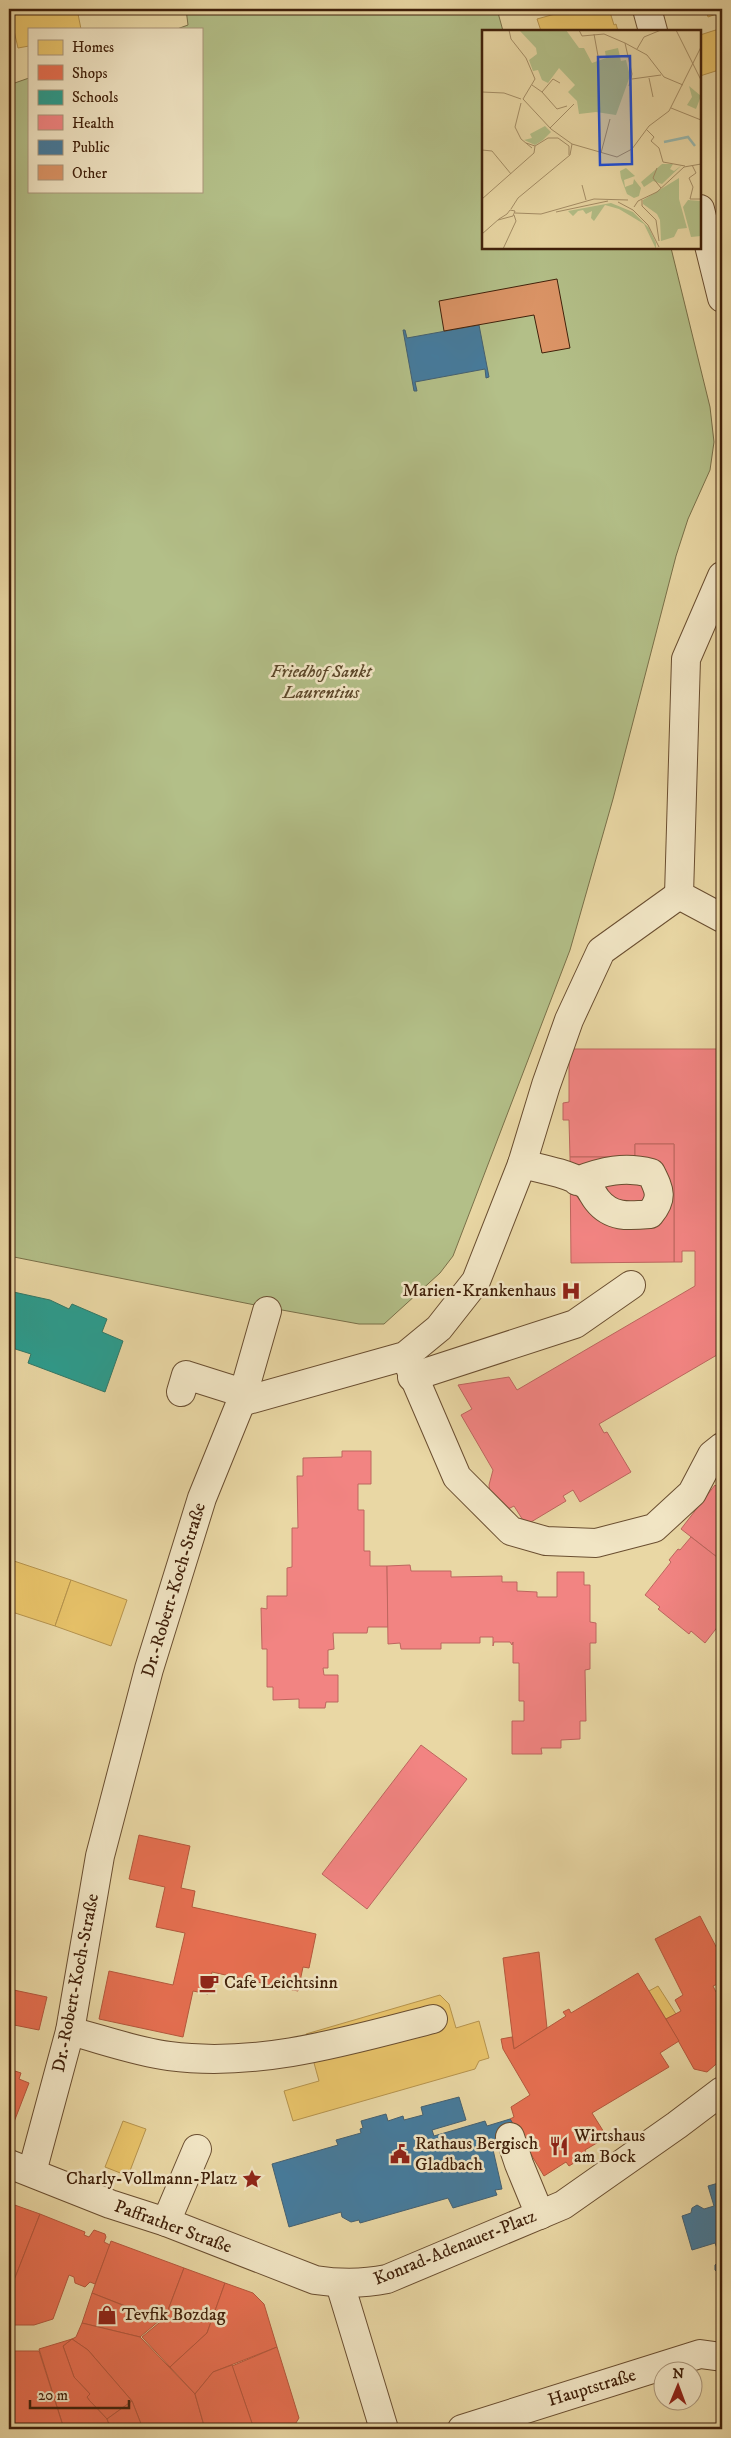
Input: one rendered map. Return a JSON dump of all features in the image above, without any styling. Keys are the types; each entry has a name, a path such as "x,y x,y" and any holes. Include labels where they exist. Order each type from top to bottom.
{"street":[{"path":"647,9 653,30"},
{"path":"701,213 722,298"},
{"path":"679,896 686,659 722,576"},
{"path":"679,896 722,918"},
{"path":"408,1367 476,1281 522,1164 546,1085 569,1020 601,951 679,896"},
{"path":"522,1164 561,1173 577,1181"},
{"path":"180,1392 186,1375 242,1398 408,1367 575,1324 631,1285"},
{"name":"Dr.-Robert-Koch-Straße","path":"20,2168 70,2031 100,1856 149,1669 202,1498 242,1398 267,1311"},
{"path":"408,1367 457,1477 511,1531 546,1541 596,1543 654,1528 692,1493 712,1455 722,1448"},
{"path":"70,2031 168,2056 218,2059 310,2050 433,2019"},
{"name":"Konrad-Adenauer-Platz","path":"340,2284 363,2284 388,2279 563,2205 722,2091"},
{"path":"510,2136 519,2164 540,2215"},
{"path":"166,2222 197,2149"},
{"name":"Paffrather Straße","path":"20,2168 110,2204 166,2222 299,2274 340,2284"},
{"path":"340,2284 384,2429"},
{"name":"Hauptstraße","path":"462,2429 700,2354 722,2357"}],"green space":[{"name":"Friedhof Sankt Laurentius","path":"186,9 497,9 503,30 482,30 482,249 671,249 710,407 714,442 710,470 688,519 676,556 613,799 570,950 453,1256 440,1273 384,1324 359,1324 9,1256 9,85 28,78 28,192 202,192 202,28 180,28 188,25"}],"building: Homes":[{"path":"9,9 77,9 81,28 28,28 28,46 18,48"},
{"path":"573,9 609,9 614,25 616,24 618,30 541,30 537,19"},
{"path":"706,9 722,9 722,12 708,17"},
{"path":"722,28 722,69 701,76 701,35"},
{"path":"14,1561 71,1580 55,1626 9,1611 9,1576"},
{"path":"71,1580 127,1600 111,1646 55,1626"},
{"path":"658,1986 676,2014 666,2019 649,1991"},
{"path":"440,1995 449,2004 456,2028 479,2021 489,2058 479,2061 475,2069 293,2121 284,2091 319,2081 306,2034"},
{"path":"123,2121 146,2129 128,2176 105,2167"}],"building: Shops":[{"path":"139,1835 190,1846 181,1888 195,1891 192,1907 316,1934 309,1968 303,1967 298,1991 212,1972 208,1994 193,1991 183,2037 99,2019 109,1971 173,1985 185,1933 156,1927 165,1887 129,1879"},
{"path":"700,1916 722,1958 722,1982 713,1986 716,1992 718,1991 719,1994 717,1995 722,2004 722,2059 707,2072 694,2069 666,2019 681,2011 675,2000 683,1995 655,1939"},
{"path":"539,1952 547,2028 514,2049 503,1958"},
{"path":"638,1973 679,2041 660,2053 669,2067 592,2113 607,2137 585,2150 587,2155 569,2166 566,2162 544,2176 510,2119 514,2117 511,2107 530,2095 503,2049 501,2039 512,2037 514,2049 566,2016 563,2012 569,2009 571,2013"},
{"path":"9,1989 47,1997 39,2030 9,2024"},
{"path":"9,2069 21,2073 19,2079 29,2083 9,2135"},
{"path":"9,2203 40,2214 9,2293"},
{"path":"40,2214 85,2232 84,2235 89,2237 94,2230 105,2234 104,2242 110,2245 95,2284 90,2282 85,2287 75,2283 74,2277 69,2275 53,2319 34,2325 9,2325 9,2293"},
{"path":"111,2241 184,2268 165,2318 162,2320 92,2293"},
{"path":"184,2268 225,2283 207,2333 170,2367 142,2337 165,2318"},
{"path":"225,2283 253,2293 264,2304 277,2347 213,2372 195,2394 170,2367 207,2333"},
{"path":"92,2293 160,2320 140,2337 82,2323"},
{"path":"82,2323 140,2337 195,2394 205,2429 143,2429 132,2401 88,2350 72,2339 76,2337"},
{"path":"72,2339 88,2350 132,2401 107,2419 89,2400 87,2397 90,2394 74,2377 63,2346"},
{"path":"72,2339 63,2346 74,2377 90,2394 87,2397 107,2419 109,2424 90,2429 64,2429 39,2349"},
{"path":"277,2347 299,2418 294,2426 287,2429 254,2429 232,2366"},
{"path":"9,2351 39,2351 64,2429 9,2429"},
{"path":"232,2365 254,2429 205,2429 195,2394 213,2372"},
{"path":"132,2401 143,2429 90,2429 109,2424 107,2419"}],"building: Schools":[{"path":"9,1291 50,1300 69,1309 72,1304 107,1319 102,1332 123,1341 105,1392 28,1363 31,1354 9,1347"}],"building: Health":[{"path":"717,1037 722,1037 722,1352 599,1424 604,1433 607,1432 631,1472 580,1502 573,1490 563,1496 566,1501 526,1525 514,1506 508,1509 490,1494 489,1485 493,1470 461,1415 472,1409 458,1385 509,1377 517,1390 695,1286 695,1251 682,1251 682,1262 674,1262 674,1144 635,1144 635,1157 570,1157 569,1120 563,1120 563,1103 569,1102 569,1049 717,1049"},
{"path":"635,1144 674,1144 674,1262 571,1263 570,1157 635,1157"},
{"path":"342,1451 371,1451 371,1484 358,1484 358,1510 364,1510 364,1551 370,1551 370,1566 387,1566 388,1627 368,1627 367,1633 333,1633 334,1649 328,1650 328,1668 323,1668 324,1675 338,1675 338,1702 326,1702 325,1708 299,1708 299,1699 273,1700 273,1687 267,1687 267,1649 262,1649 261,1608 267,1609 267,1596 287,1596 287,1568 292,1567 292,1528 298,1528 297,1476 303,1476 303,1458 342,1457"},
{"path":"715,1485 722,1491 722,1561 681,1529"},
{"path":"691,1537 722,1561 722,1621 705,1643 691,1631 689,1634 658,1609 660,1607 645,1595 671,1562 669,1560"},
{"path":"410,1565 411,1571 451,1571 451,1577 502,1576 502,1582 517,1582 517,1591 537,1592 537,1597 557,1597 557,1572 584,1572 584,1585 590,1585 590,1622 596,1623 596,1643 590,1643 590,1669 585,1670 586,1721 580,1721 580,1739 561,1740 561,1748 541,1748 542,1754 512,1754 512,1721 524,1721 524,1701 519,1701 519,1663 513,1663 513,1642 512,1645 510,1642 494,1642 493,1646 493,1637 480,1637 480,1643 441,1643 441,1649 401,1649 400,1643 388,1644 387,1566"},
{"path":"421,1745 467,1779 367,1909 322,1874"}],"building: Public":[{"path":"479,325 489,377 486,378 485,369 415,382 417,391 414,391 403,330 405,330 407,338"},
{"name":"Rathaus Bergisch Gladbach","path":"459,2097 466,2120 432,2130 434,2136 485,2121 487,2126 510,2119 519,2133 491,2141 502,2189 495,2190 497,2195 453,2208 448,2198 360,2223 359,2220 351,2222 342,2217 341,2212 289,2227 272,2164 338,2145 336,2140 361,2133 360,2129 363,2128 361,2121 386,2114 388,2121 403,2116 404,2120 423,2115 421,2107"},
{"path":"722,2182 722,2277 715,2270 715,2265 721,2259 715,2243 692,2250 682,2216 691,2213 692,2208 697,2205 704,2209 714,2206 708,2186"}],"building: Other":[{"path":"557,279 570,348 542,353 534,315 444,331 439,301"}],"place":[{"name":"Marien-Krankenhaus","path":"571,1291"},
{"name":"Cafe Leichtsinn","path":"209,1983"},
{"name":"Wirtshaus am Bock","path":"559,2146"},
{"name":"Rathaus Bergisch Gladbach","path":"400,2154"},
{"name":"Charly-Vollmann-Platz","path":"252,2179"},
{"name":"Tevfik Bozdag","path":"107,2315"}]}
